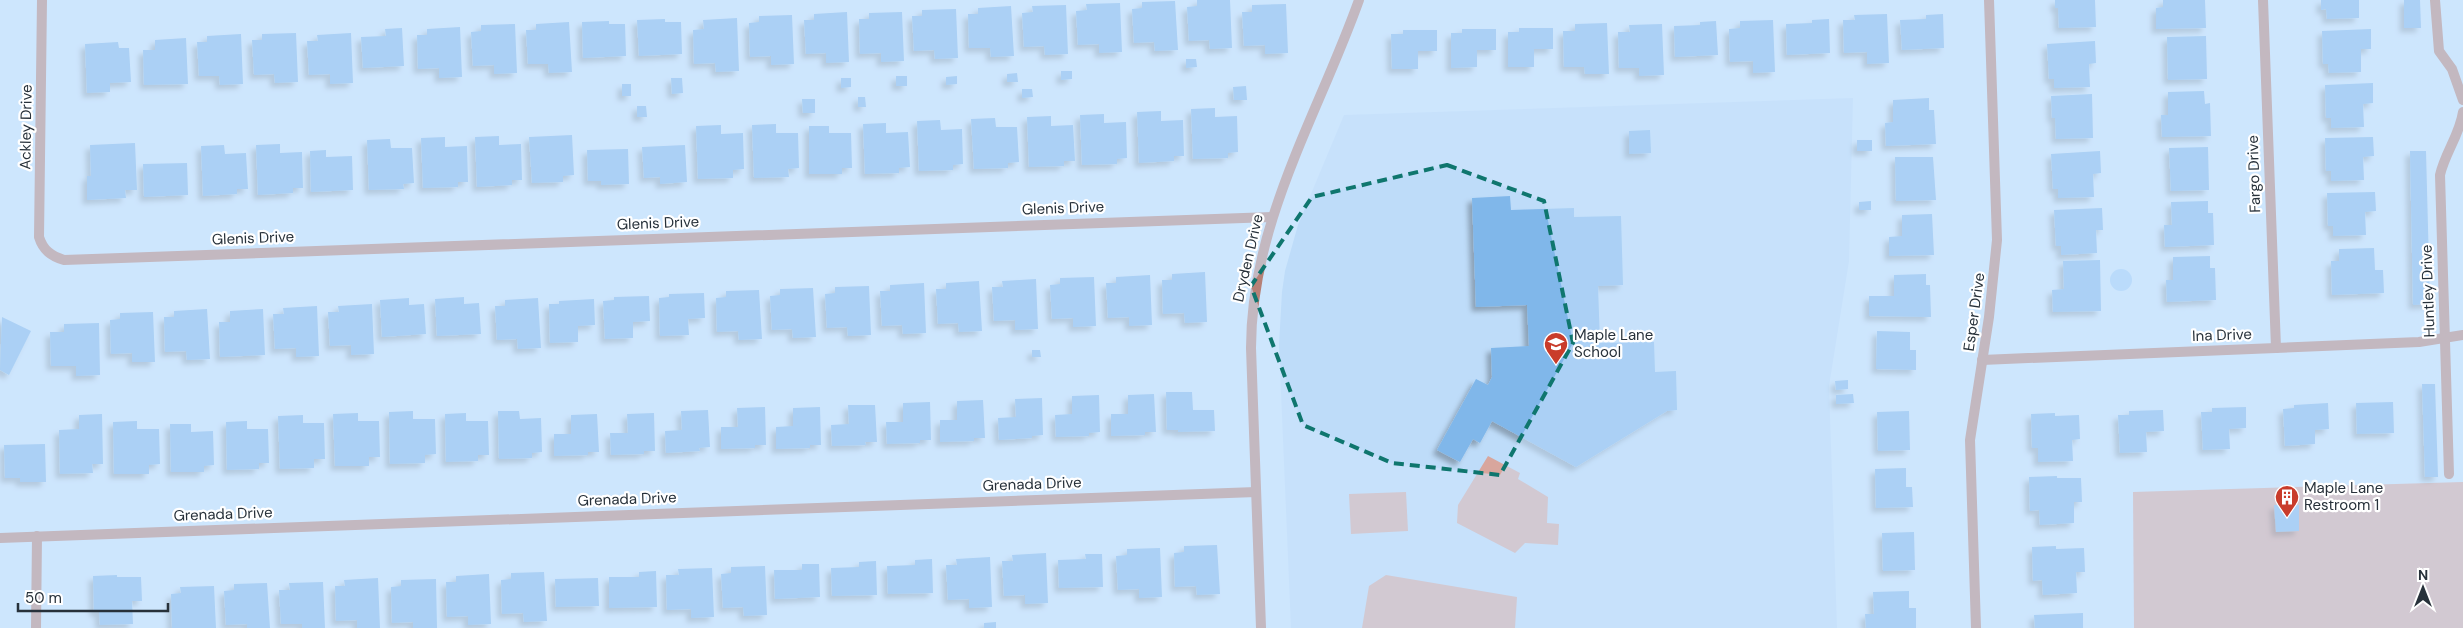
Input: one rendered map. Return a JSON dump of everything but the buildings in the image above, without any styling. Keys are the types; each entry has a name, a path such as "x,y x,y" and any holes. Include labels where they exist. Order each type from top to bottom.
{"street":[{"name":"Ackley Drive","path":"42,0 40,237 47,252"},
{"name":"Dryden Drive","path":"1261,628 1251,314 1254,287 1272,217 1358,0"},
{"name":"Esper Drive","path":"1976,628 1970,440 1997,240 1989,0"},
{"name":"Fargo Drive","path":"2263,0 2276,348"},
{"path":"2435,0 2439,52 2452,69 2463,100"},
{"name":"Huntley Drive","path":"2449,474 2440,175 2443,159 2453,142 2463,112"},
{"name":"Glenis Drive","path":"47,252 64,260 1272,217"},
{"name":"Ina Drive","path":"1982,360 2444,340 2463,335"},
{"name":"Grenada Drive","path":"0,538 1256,492"},
{"path":"36,628 37,536"}],"highlighted area":[{"path":"1447,165 1544,201 1573,343 1500,475 1392,463 1303,425 1251,286 1312,197"}],"shaded area":[{"name":"Maple Lane School","path":"1853,98 1849,261 1829,386 1837,628 1291,628 1279,345 1282,292 1285,271 1298,225 1344,115"},
{"path":"2121,269 2129,272 2132,280 2129,288 2121,291 2113,288 2110,280 2113,272"},
{"path":"1488,456 1520,473 1518,479 1548,497 1547,523 1559,524 1558,545 1525,543 1515,553 1457,523 1458,505"},
{"path":"2463,482 2463,628 2134,628 2133,492"},
{"path":"1406,492 1408,531 1351,534 1349,494"},
{"path":"1386,575 1517,597 1515,628 1362,628 1369,586"}],"place":[{"name":"Maple Lane School","path":"1556,365"},
{"name":"Maple Lane Restroom 1","path":"2287,518"}]}
